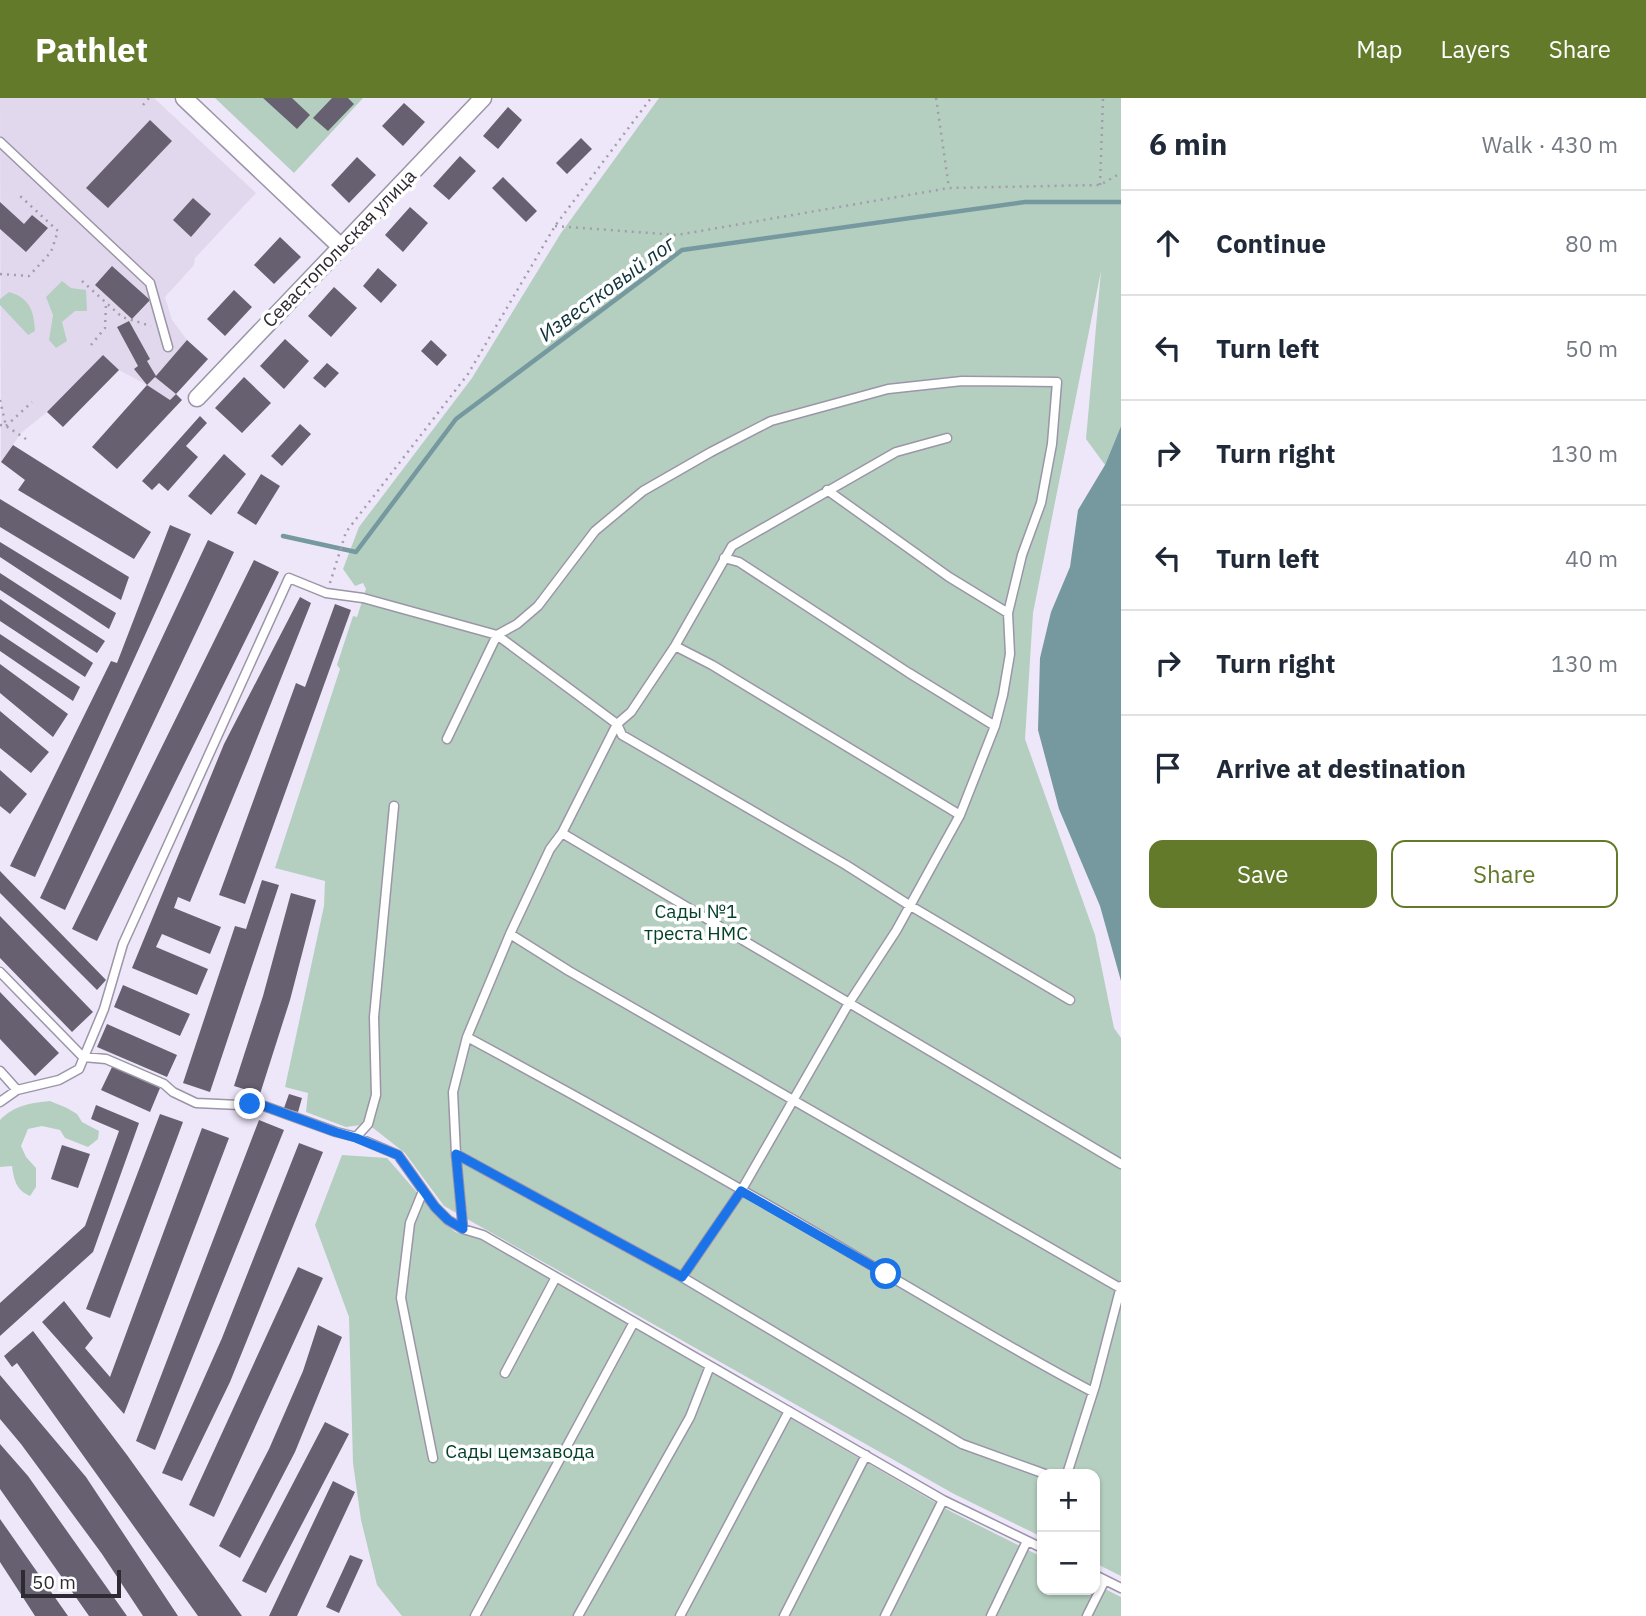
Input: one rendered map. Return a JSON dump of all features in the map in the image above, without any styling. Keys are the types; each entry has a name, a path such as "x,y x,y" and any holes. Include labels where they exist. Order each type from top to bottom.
{"street":[{"path":"184,98 340,246"},
{"name":"Севастопольская улица","path":"197,398 483,98"}],"lane":[{"path":"0,142 149,284 168,347"},
{"path":"447,739 497,635 517,624 538,606 595,531 642,491 771,421 888,389 961,381 1057,382 1052,444 1041,503 1022,555 1008,613 1010,654 995,726 960,815 896,931 849,1003 741,1191 682,1277"},
{"path":"463,1229 453,1092 467,1037 510,934 550,849 562,833 617,724 631,712 676,646 732,546 896,452 947,438"},
{"path":"827,490 949,577 1008,613"},
{"path":"724,558 738,562 995,726"},
{"path":"0,1102 17,1090 59,1080 79,1069 104,1009 123,944 289,578 327,593 363,598 497,635 617,724 622,736 835,858 1070,1000"},
{"path":"676,646 960,815"},
{"path":"356,1138 368,1124 376,1095 374,1017 394,806"},
{"path":"562,833 1121,1164"},
{"path":"510,934 569,971 1121,1287 1093,1392 1069,1469"},
{"path":"0,972 83,1057 106,1059 164,1084 196,1103 264,1106 398,1155 442,1213 463,1229 483,1234 943,1500 1037,1546"},
{"path":"467,1037 594,1105 1008,1347 1093,1392"},
{"path":"0,1071 17,1090"},
{"path":"456,1154 682,1277 962,1444 1037,1471"},
{"path":"423,1191 410,1223 401,1298 433,1458"},
{"path":"505,1373 556,1277"},
{"path":"475,1616 634,1322"},
{"path":"578,1616 690,1417 710,1366"},
{"path":"680,1616 789,1411"},
{"path":"784,1616 866,1455"},
{"path":"885,1616 943,1500"},
{"path":"991,1616 1027,1541"},
{"path":"1100,1578 1121,1588"},
{"path":"1087,1616 1105,1580"}],"path":[{"path":"143,105 149,98"},
{"path":"327,593 346,532 468,374 555,226 651,98"},
{"path":"936,98 949,188"},
{"path":"1100,185 1103,98"},
{"path":"555,226 677,235 949,188 1100,185 1121,173"},
{"path":"0,274 29,276 51,252 58,231 20,196"},
{"path":"82,281 122,317 162,329"},
{"path":"91,345 105,328 106,302"},
{"path":"0,400 6,426"},
{"path":"6,426 32,402"},
{"path":"0,425 26,439"}],"shaded area":[{"path":"0,98 154,98 256,193 195,258 194,265 165,297 172,320 187,340 208,359 170,400 119,370 47,412 21,433 1,462"},
{"path":"1121,426 1121,981 1100,906 1059,809 1038,730 1040,658 1051,612 1070,567 1078,510 1105,465"}],"green space":[{"path":"215,98 363,98 294,173"},
{"name":"Сады №1 треста НМС","path":"659,98 1121,98 1121,426 1105,465 1086,439 1101,271 1033,613 1025,739 1095,935 1114,1028 1121,1038 1121,1576 1100,1566 1100,1469 1037,1469 1037,1535 954,1494 444,1206 405,1153 368,1124 346,1127 306,1112 308,1093 285,1087 324,906 325,881 275,868 340,669 337,665 353,616 357,617 366,589 363,583 355,586 343,569 359,527 472,378 561,233"},
{"path":"62,281 71,288 86,290 87,311 75,311 62,322 67,341 56,348 49,340 53,315 46,297"},
{"path":"9,292 22,298 30,306 35,331 28,335 0,305 0,299"},
{"path":"50,1101 77,1114 82,1122 99,1131 98,1139 88,1147 65,1138 60,1130 42,1126 28,1129 21,1146 36,1168 36,1187 30,1196 16,1184 12,1166 0,1167 0,1120 23,1106"},
{"name":"Сады цемзавода","path":"342,1155 387,1158 455,1232 485,1241 950,1511 1037,1554 1037,1595 1100,1595 1100,1586 1121,1597 1121,1616 402,1616 377,1585 361,1520 353,1463 349,1317 315,1225"}],"building":[{"path":"263,98 292,98 310,115 297,129"},
{"path":"332,98 348,98 354,104 328,131 313,118"},
{"path":"404,103 425,122 403,146 382,126"},
{"path":"508,107 522,120 498,149 483,136"},
{"path":"150,120 172,141 108,208 86,188"},
{"path":"581,138 592,149 567,174 556,163"},
{"path":"460,156 476,171 449,200 433,186"},
{"path":"357,157 376,175 349,203 331,185"},
{"path":"503,177 537,211 526,222 492,188"},
{"path":"193,198 211,214 191,237 173,220"},
{"path":"0,202 24,224 32,215 48,228 26,252 0,229"},
{"path":"410,207 428,223 403,252 385,235"},
{"path":"280,237 301,257 274,284 254,265"},
{"path":"112,266 150,300 132,319 95,285"},
{"path":"378,268 397,285 381,303 363,286"},
{"path":"334,287 357,308 331,337 308,316"},
{"path":"234,290 252,307 225,336 207,319"},
{"path":"129,321 150,359 147,361 156,376 187,340 208,359 176,394 155,377 147,385 134,369 138,366 117,327"},
{"path":"285,339 309,361 284,389 260,366"},
{"path":"431,340 447,355 437,366 421,351"},
{"path":"103,355 119,370 63,427 47,412"},
{"path":"327,363 339,373 325,388 313,378"},
{"path":"244,377 271,403 242,433 215,408"},
{"path":"147,385 170,400 176,394 182,400 117,469 92,447"},
{"path":"200,416 207,423 186,446 198,457 168,491 159,483 152,490 142,481"},
{"path":"300,424 311,434 282,466 271,456"},
{"path":"13,445 151,532 134,559 18,490 25,480 1,462"},
{"path":"224,454 246,474 211,515 188,496"},
{"path":"261,474 280,486 256,525 237,513"},
{"path":"0,499 129,577 121,600 0,527"},
{"path":"170,525 191,534 35,877 10,866 111,661 117,663"},
{"path":"208,540 234,552 65,910 40,898"},
{"path":"0,542 116,613 109,629 0,557"},
{"path":"254,560 279,572 97,941 72,929"},
{"path":"0,573 105,641 97,653 0,590"},
{"path":"300,597 311,603 248,761 190,902 178,897 174,908 221,927 210,954 162,934 156,947 208,969 197,995 132,968 224,744"},
{"path":"0,599 93,663 85,677 0,621"},
{"path":"335,604 351,610 245,904 219,895 296,683 305,687"},
{"path":"0,634 80,687 73,701 0,651"},
{"path":"0,664 68,714 53,737 0,693"},
{"path":"0,711 49,752 31,773 0,748"},
{"path":"0,770 27,794 10,814 0,806"},
{"path":"0,871 106,980 97,990 0,893"},
{"path":"262,880 279,885 210,1092 183,1083 235,926 246,929"},
{"path":"291,893 316,900 290,1000 260,1094 234,1086 263,996"},
{"path":"0,916 93,1012 72,1032 0,958"},
{"path":"123,985 190,1014 180,1036 114,1007"},
{"path":"0,992 59,1053 35,1076 0,1039"},
{"path":"107,1024 177,1055 167,1077 97,1047"},
{"path":"112,1067 160,1088 150,1112 101,1090"},
{"path":"289,1094 302,1098 298,1112 284,1108"},
{"path":"96,1105 139,1123 93,1252 0,1336 0,1303 85,1226 119,1131 91,1119"},
{"path":"160,1114 183,1122 110,1318 86,1309"},
{"path":"259,1120 284,1130 155,1450 136,1441"},
{"path":"202,1128 229,1138 124,1414 42,1322 64,1301 93,1338 85,1348 110,1377"},
{"path":"299,1143 323,1152 230,1382 182,1481 162,1473 222,1338"},
{"path":"62,1145 90,1154 78,1188 51,1179"},
{"path":"298,1267 323,1278 214,1517 189,1505"},
{"path":"318,1325 342,1337 295,1452 240,1558 219,1546 269,1449 303,1371"},
{"path":"33,1331 127,1455 242,1616 198,1616 17,1363 12,1367 4,1356"},
{"path":"0,1375 86,1477 178,1616 143,1616 102,1554 0,1419"},
{"path":"325,1422 349,1434 266,1593 242,1581"},
{"path":"0,1444 28,1476 127,1616 89,1616 0,1489"},
{"path":"333,1481 355,1492 297,1616 269,1616"},
{"path":"0,1519 68,1616 35,1616 0,1562"},
{"path":"350,1555 363,1560 339,1613 326,1607"}],"waterway":[{"name":"Известковый лог","path":"283,536 356,552 456,419 682,250 1025,202 1121,202"}],"route":[{"path":"250,1104 264,1106 398,1155 435,1207 448,1220 463,1229 456,1154 682,1277 741,1191 886,1274"}]}
